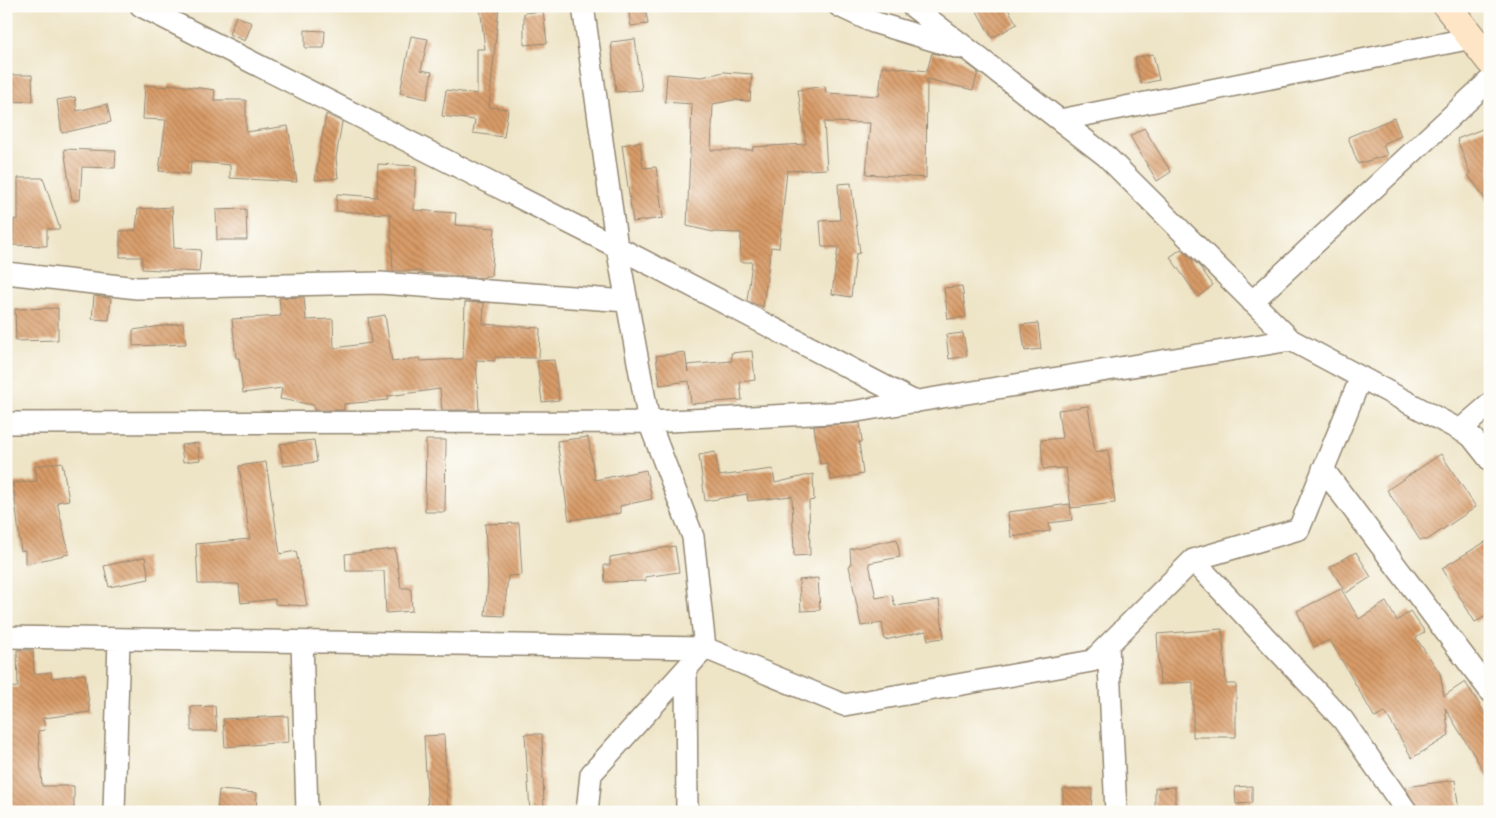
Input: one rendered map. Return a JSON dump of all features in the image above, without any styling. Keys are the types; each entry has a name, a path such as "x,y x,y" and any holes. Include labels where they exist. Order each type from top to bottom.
{"street":[{"path":"140,6 618,247 915,402"},
{"path":"583,6 618,247 649,422 693,537 705,648 591,774 587,812"},
{"path":"839,6 872,22 971,52"},
{"path":"912,6 1106,156 1291,340 1472,436 1490,460"},
{"path":"1447,6 1490,61"},
{"path":"1060,120 1472,38"},
{"path":"1252,302 1490,80"},
{"path":"6,273 137,288 380,283 627,301"},
{"path":"6,423 649,422 851,412 1291,340"},
{"path":"6,637 705,648 844,705 1092,661 1193,560 1299,529 1361,377"},
{"path":"1460,430 1490,404"},
{"path":"1323,469 1490,692"},
{"path":"1193,560 1343,720 1407,812"},
{"path":"114,812 119,639"},
{"path":"302,642 307,812"},
{"path":"1108,645 1111,667 1116,812"},
{"path":"686,669 687,812"}],"building":[{"path":"480,6 499,6 489,107 508,109 504,137 473,133 475,120 442,116 446,90 477,94 477,49 485,49"},
{"path":"628,6 645,6 648,24 631,26"},
{"path":"974,6 1006,6 1017,24 992,38"},
{"path":"543,11 547,43 524,45 524,13"},
{"path":"236,16 252,23 245,41 229,34"},
{"path":"305,30 325,31 324,48 305,48"},
{"path":"411,36 428,39 421,70 432,72 427,99 400,93"},
{"path":"635,39 642,90 616,92 611,42"},
{"path":"932,53 962,60 978,72 973,90 927,79 926,178 866,174 870,123 824,122 827,169 787,171 779,248 771,247 763,307 747,301 752,262 740,262 741,233 713,232 687,226 692,104 665,102 667,74 702,77 724,72 752,74 750,101 733,100 713,104 711,150 753,150 753,147 806,144 798,90 825,86 826,93 879,96 882,66 927,71"},
{"path":"1153,54 1159,80 1141,84 1135,58"},
{"path":"10,75 32,75 33,101 11,102"},
{"path":"169,84 215,90 214,100 246,100 246,132 288,126 297,182 230,178 230,165 191,161 190,174 159,171 166,120 143,119 145,85 168,87"},
{"path":"75,97 77,111 107,104 111,122 62,133 57,100"},
{"path":"326,114 342,122 336,158 338,178 315,180"},
{"path":"1394,118 1401,136 1383,144 1387,155 1358,164 1348,137"},
{"path":"1490,126 1490,205 1468,175 1470,173 1457,139"},
{"path":"1144,128 1171,172 1157,181 1130,136"},
{"path":"640,142 643,168 656,167 663,218 633,222 622,145"},
{"path":"64,149 116,151 115,168 82,167 80,200 72,200"},
{"path":"378,164 416,166 414,210 456,213 455,225 495,228 491,276 485,276 485,278 421,273 421,271 393,271 390,214 336,211 337,194 377,197"},
{"path":"18,178 43,178 60,229 47,229 47,246 12,245 14,219 18,220"},
{"path":"851,183 860,253 856,254 851,297 832,294 838,247 822,247 820,221 840,220 838,184"},
{"path":"172,207 174,248 201,250 199,272 142,269 142,257 120,257 120,231 136,230 138,209"},
{"path":"246,209 247,240 217,240 216,210"},
{"path":"1181,249 1200,267 1213,285 1198,297 1170,257"},
{"path":"962,286 966,317 948,319 944,288"},
{"path":"94,296 111,298 109,320 92,319"},
{"path":"304,297 306,320 333,319 334,348 371,343 368,318 385,315 392,362 419,358 420,361 463,359 465,302 484,303 483,324 540,328 539,358 495,357 495,361 476,360 479,410 442,410 440,389 388,396 388,400 344,404 344,410 314,410 314,405 280,399 282,388 243,393 239,358 236,358 232,319 281,316 279,298"},
{"path":"58,308 58,340 16,341 15,309"},
{"path":"183,323 186,344 133,346 133,330"},
{"path":"1038,323 1041,349 1025,351 1021,325"},
{"path":"963,333 967,356 949,359 946,335"},
{"path":"752,351 755,380 740,382 742,400 691,404 689,381 660,385 656,356 685,352 688,372 687,365 732,361 731,353"},
{"path":"554,360 559,400 542,402 537,361"},
{"path":"1088,406 1095,452 1108,450 1115,503 1071,508 1066,468 1043,469 1041,440 1062,438 1058,410"},
{"path":"860,423 862,442 859,442 863,474 831,480 827,463 820,464 814,426"},
{"path":"588,437 595,480 646,470 652,499 620,506 620,513 569,520 557,441"},
{"path":"314,440 317,462 283,466 280,444"},
{"path":"426,440 446,440 445,512 425,512"},
{"path":"198,443 200,460 183,462 181,445"},
{"path":"715,452 719,476 773,469 775,483 813,474 814,500 809,501 810,555 794,556 792,496 748,501 747,494 705,501 699,455"},
{"path":"1441,454 1476,507 1427,540 1420,540 1387,490"},
{"path":"62,462 69,500 57,502 69,554 25,564 25,550 21,551 13,483 37,481 35,466"},
{"path":"266,462 280,554 296,551 307,606 275,604 275,599 241,603 239,584 198,584 196,544 250,539 239,466"},
{"path":"1070,504 1072,520 1049,523 1050,531 1011,537 1008,512"},
{"path":"519,523 522,575 508,576 504,616 485,615 488,583 485,524"},
{"path":"897,539 900,557 869,563 876,598 892,595 895,606 939,600 944,638 928,640 926,631 885,640 882,623 861,626 849,566 851,565 850,549"},
{"path":"1490,539 1490,614 1475,622 1442,568"},
{"path":"675,546 679,572 645,577 646,581 605,582 604,565 610,565 610,557"},
{"path":"395,549 401,588 411,588 412,611 386,613 384,571 346,571 345,554"},
{"path":"1356,552 1371,577 1346,593 1330,567"},
{"path":"145,557 149,579 109,587 104,566"},
{"path":"818,578 820,610 801,611 799,580"},
{"path":"1341,589 1359,619 1386,602 1397,621 1410,611 1425,632 1416,638 1440,673 1444,696 1465,682 1490,721 1490,781 1445,708 1449,736 1412,758 1385,712 1375,718 1330,640 1314,647 1297,611"},
{"path":"1222,629 1226,684 1236,684 1236,737 1193,737 1193,682 1160,684 1157,634"},
{"path":"17,650 33,650 34,674 51,672 52,678 85,674 90,712 43,718 45,730 38,731 42,786 74,786 74,812 6,812 6,688 18,687"},
{"path":"215,706 217,731 191,731 191,707"},
{"path":"288,716 289,742 225,747 223,719"},
{"path":"525,734 542,734 544,812 530,812"},
{"path":"444,735 448,812 428,812 424,736"},
{"path":"1455,780 1459,812 1419,812 1405,787"},
{"path":"1252,786 1252,803 1236,804 1235,787"},
{"path":"1175,787 1175,812 1155,812 1155,788"},
{"path":"1063,789 1092,789 1091,812 1063,812"},
{"path":"219,790 257,793 256,812 217,812"}]}
